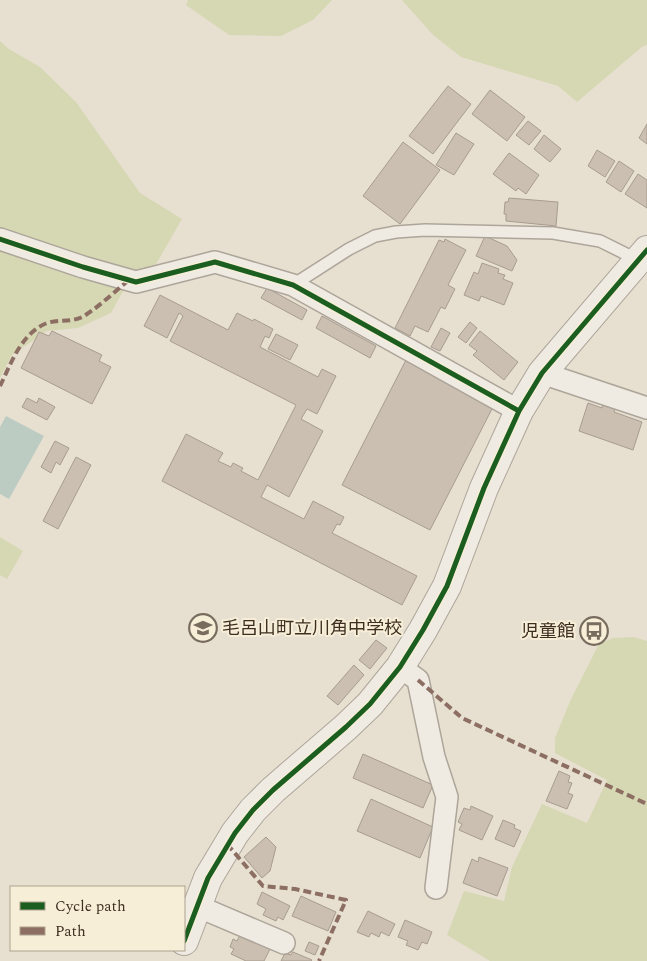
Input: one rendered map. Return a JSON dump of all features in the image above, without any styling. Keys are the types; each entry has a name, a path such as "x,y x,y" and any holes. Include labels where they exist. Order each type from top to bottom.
{"street":[{"path":"0,239 83,267 136,282 215,262 292,285 519,410"},
{"path":"185,938 208,878 221,854 253,810 370,704 400,667 447,586 484,488 519,410 542,373 643,255"},
{"path":"542,373 647,408"},
{"path":"400,667 418,680 434,757 447,797 436,888"},
{"path":"197,906 284,944"}],"lane":[{"path":"292,285 349,249 374,236 396,232 426,230 553,233 600,241 643,255"}],"green space":[{"path":"188,0 332,0 313,20 281,36 229,35 186,5"},
{"path":"402,0 647,0 647,45 643,46 577,102 558,86 461,57 433,35"},
{"path":"0,41 9,49 40,67 76,102 140,193 182,219 155,266 127,284 111,313 78,328 47,331 12,355 0,378"},
{"path":"0,537 23,551 7,579 0,575"},
{"path":"634,637 647,641 647,961 490,961 447,935 464,891 504,901 512,867 542,804 587,823 607,780 555,753 555,738 571,699 599,644 613,638"}],"shaded area":[{"path":"6,416 44,436 9,499 0,494 0,427"}],"building":[{"path":"448,86 471,104 433,154 409,136"},
{"path":"490,90 525,117 507,141 472,114"},
{"path":"528,121 541,131 529,145 516,135"},
{"path":"647,124 647,144 639,138"},
{"path":"456,133 474,144 454,175 436,165"},
{"path":"544,135 561,149 550,162 534,149"},
{"path":"403,142 440,170 400,224 363,196"},
{"path":"597,150 615,161 605,177 588,166"},
{"path":"509,153 539,175 526,194 518,188 516,191 493,174"},
{"path":"619,161 634,171 621,192 606,182"},
{"path":"638,174 647,180 647,208 625,194"},
{"path":"509,198 558,202 556,226 506,221 506,214 504,214 505,202 508,202"},
{"path":"485,236 507,246 517,260 512,271 476,256"},
{"path":"445,239 466,250 448,285 455,289 445,309 441,307 428,332 415,326 410,336 395,328 439,240 444,242"},
{"path":"482,263 499,269 498,273 505,275 503,279 513,283 504,305 481,296 479,301 464,295 474,272 478,274"},
{"path":"267,288 307,310 302,320 261,298"},
{"path":"160,295 228,330 237,313 253,321 254,319 273,329 269,338 265,336 260,347 318,377 322,369 336,376 317,414 307,409 301,419 323,431 289,497 267,485 261,497 304,519 313,501 344,517 340,525 337,524 332,533 417,576 402,605 162,481 186,434 223,453 218,461 231,467 233,463 243,468 241,471 258,480 296,405 170,341 183,316 179,313 167,338 144,326"},
{"path":"322,316 376,346 370,358 316,328"},
{"path":"470,322 477,328 466,343 458,337"},
{"path":"441,328 450,333 440,351 431,347"},
{"path":"52,331 102,355 99,361 111,367 92,404 21,368 39,332 49,336"},
{"path":"480,331 518,362 504,380 473,355 477,351 469,345"},
{"path":"276,334 298,345 290,360 268,349"},
{"path":"406,360 494,405 430,530 342,485"},
{"path":"27,398 37,403 39,398 55,407 47,420 22,407"},
{"path":"588,403 602,408 603,403 616,407 614,412 642,422 633,450 579,431"},
{"path":"55,441 69,448 60,465 56,462 51,473 41,467"},
{"path":"76,457 91,465 58,529 43,521"},
{"path":"376,640 387,648 370,669 359,660"},
{"path":"354,665 364,675 338,705 327,696"},
{"path":"363,754 433,785 423,808 353,778"},
{"path":"559,771 570,776 568,782 572,783 568,793 573,795 567,809 546,801"},
{"path":"371,799 433,827 420,858 357,831"},
{"path":"471,806 493,816 482,840 459,830 462,824 458,822 464,808 470,810"},
{"path":"503,820 515,825 514,828 521,831 514,847 495,839"},
{"path":"266,837 276,847 270,871 262,878 244,857"},
{"path":"479,857 508,868 497,896 463,883 472,859 478,862"},
{"path":"262,892 290,906 283,920 278,917 276,921 263,915 266,909 257,904"},
{"path":"301,896 336,912 328,931 292,916"},
{"path":"368,911 395,924 389,936 381,932 379,937 371,933 369,937 357,932"},
{"path":"405,920 432,932 427,944 422,942 418,950 406,945 408,941 398,937"},
{"path":"240,935 270,949 264,961 246,961 231,954 234,949 230,947 233,939 237,941"},
{"path":"309,942 319,946 315,955 305,951"},
{"path":"293,952 312,960 281,961 285,953 291,955"}],"marked path":[{"path":"0,386 18,350 30,334 47,323 84,316 129,280"},
{"path":"418,680 462,718 647,804"},
{"path":"227,844 263,886 295,889 346,900 319,961"}],"cycle path":[{"path":"0,239 83,267 136,282 215,262 293,285 519,411"},
{"path":"185,938 208,878 235,833 253,810 370,704 400,667 447,586 484,488 519,411 542,373 647,250"}],"place":[{"name":"毛呂山町立川角中学校","path":"203,628"},
{"name":"児童館","path":"594,631"}]}
